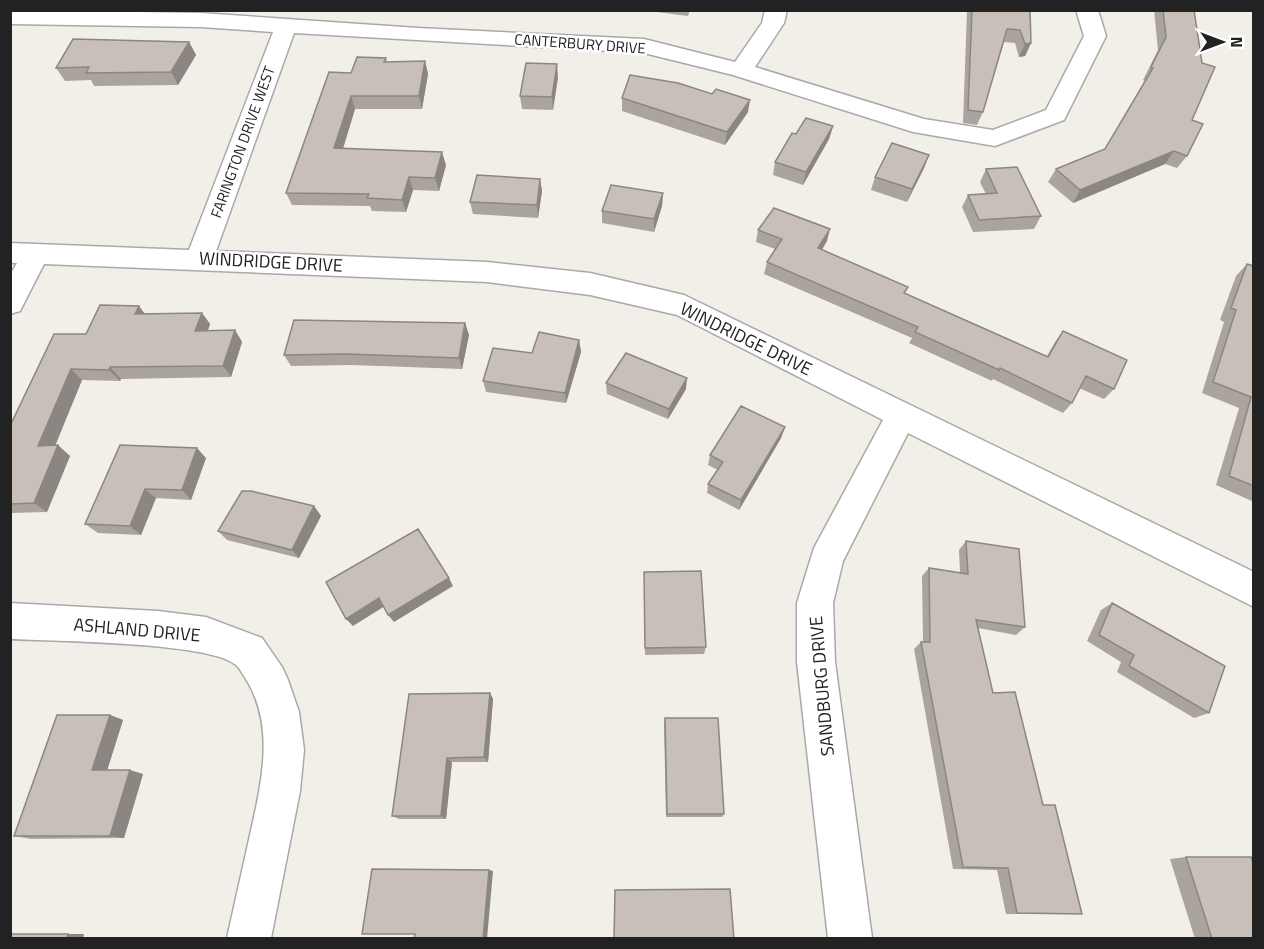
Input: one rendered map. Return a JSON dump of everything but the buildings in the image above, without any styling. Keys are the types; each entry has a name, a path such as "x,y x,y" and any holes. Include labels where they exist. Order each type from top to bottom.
{"street":[{"path":"741,70 773,23 776,10"},
{"name":"CANTERBURY DRIVE","path":"10,17 118,17 644,46 741,70 922,126 995,138 1055,115 1095,36 1087,10"},
{"name":"FARINGTON DRIVE WEST","path":"199,259 286,25"},
{"path":"10,303 23,253"},
{"name":"WINDRIDGE DRIVE","path":"23,253 487,272 590,284 684,306 1254,590"},
{"name":"SANDBURG DRIVE","path":"850,939 816,662 815,603 826,559 901,416"},
{"name":"ASHLAND DRIVE","path":"10,621 207,635 249,651 269,680 280,712 284,750 280,791 249,939"}]}
